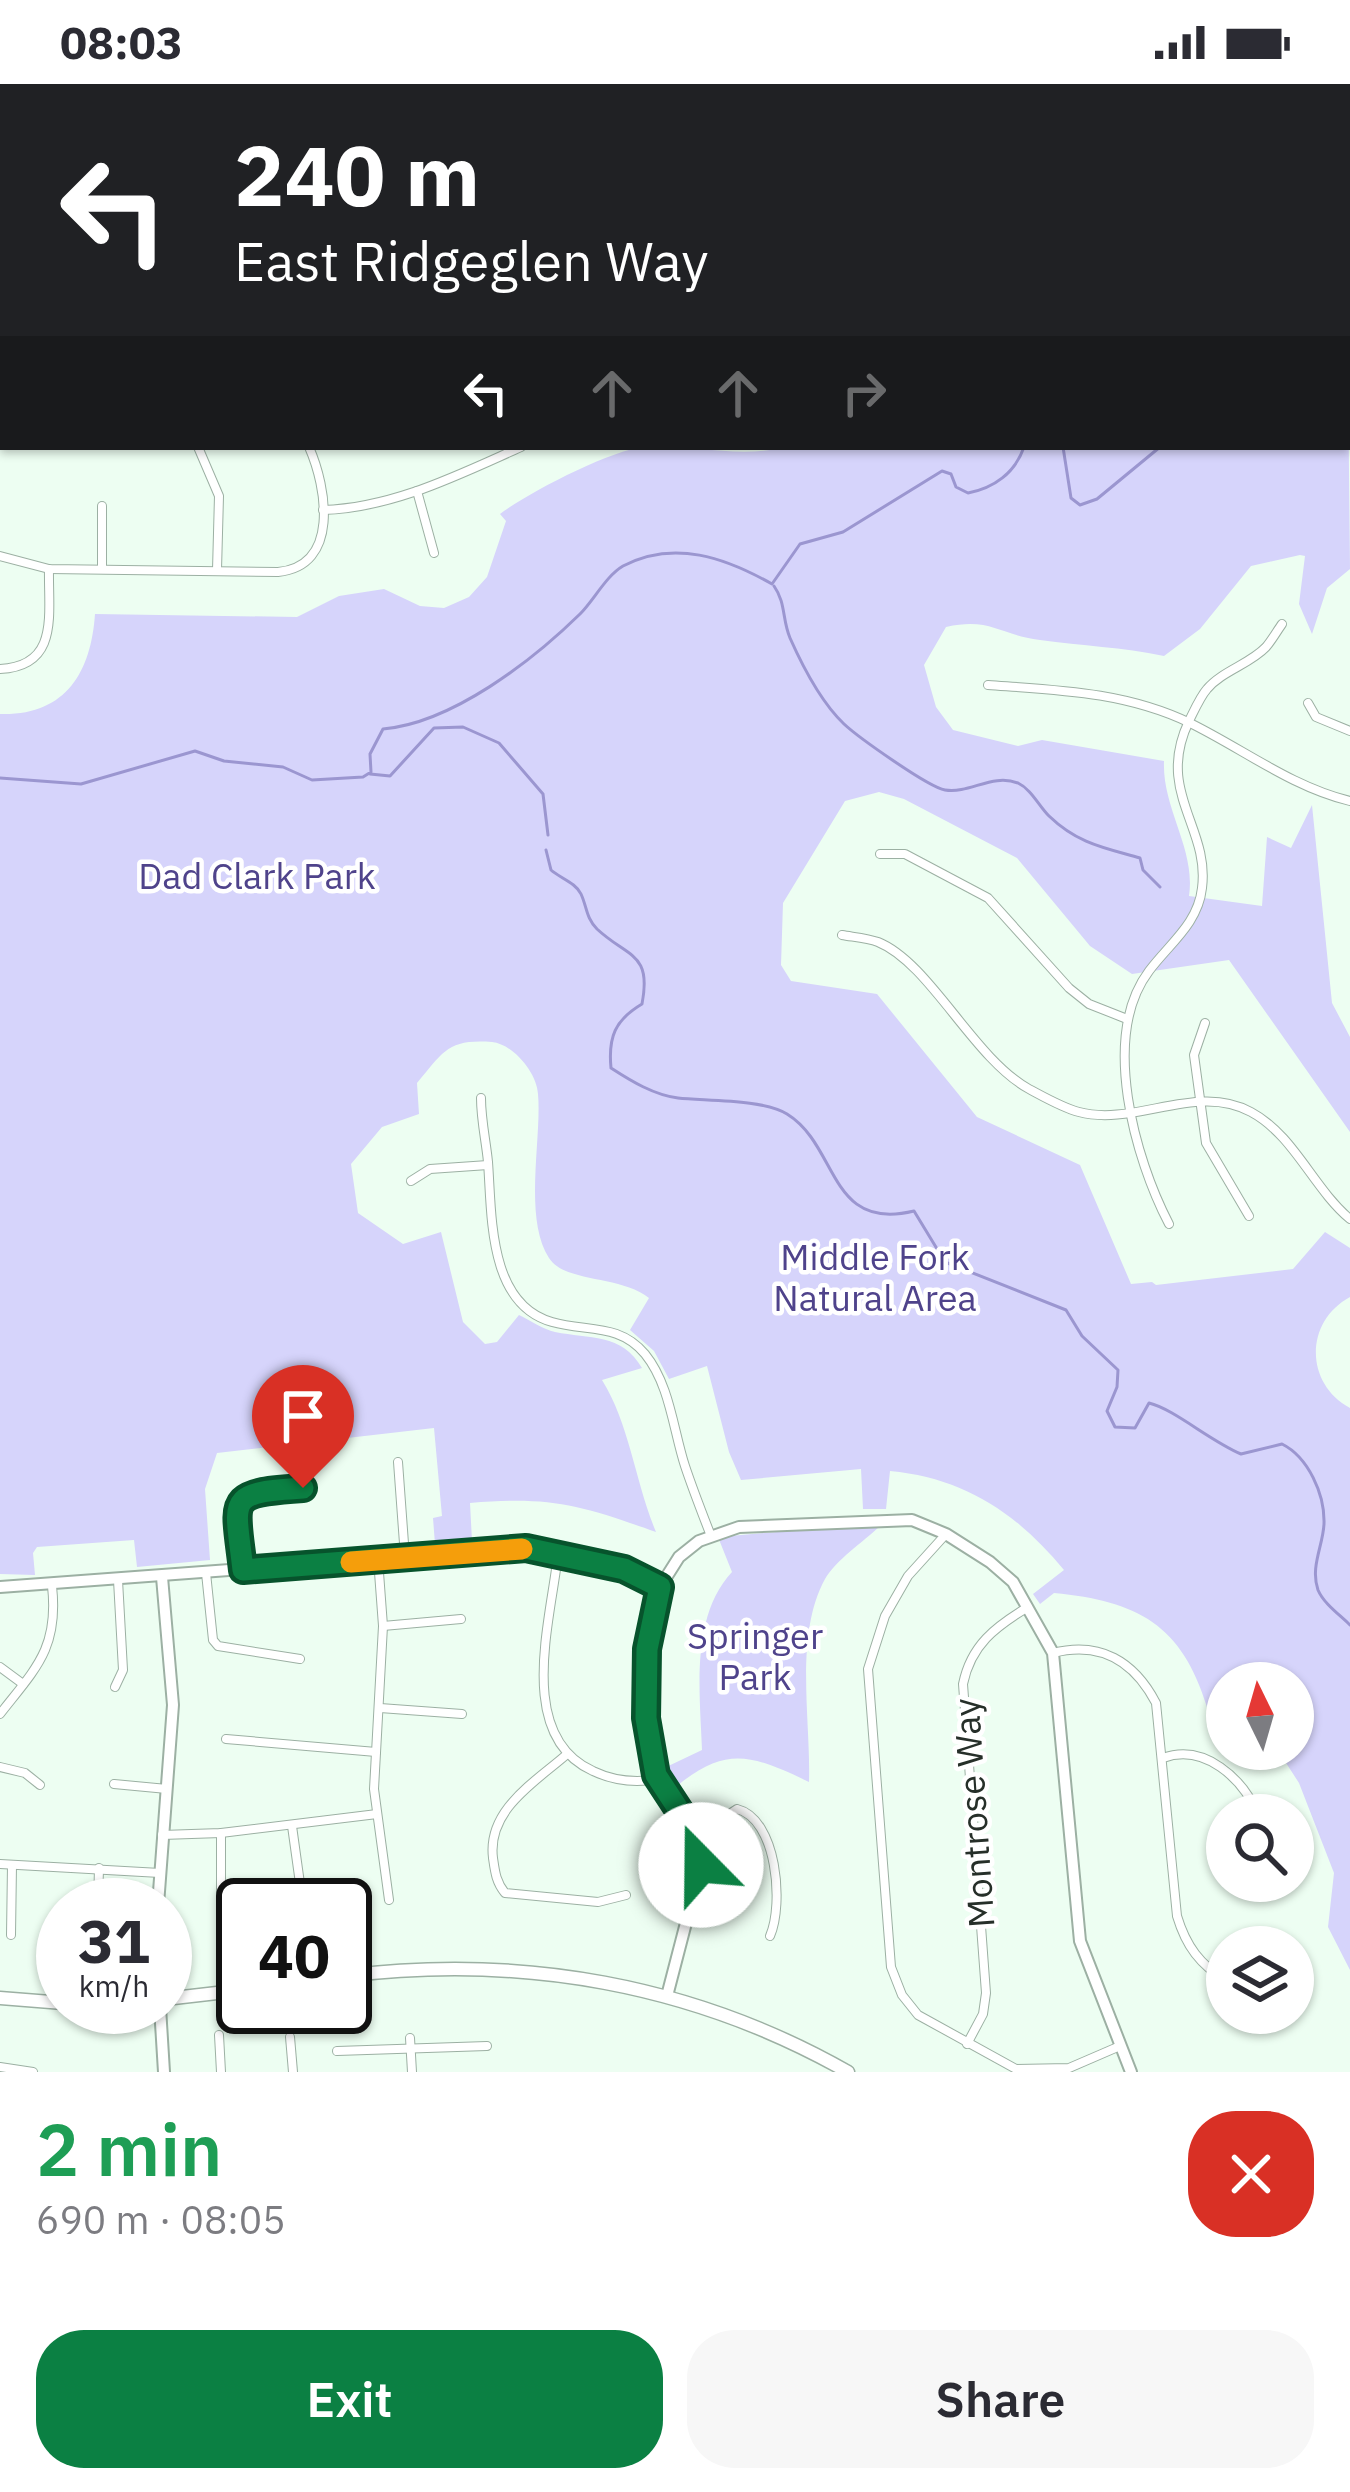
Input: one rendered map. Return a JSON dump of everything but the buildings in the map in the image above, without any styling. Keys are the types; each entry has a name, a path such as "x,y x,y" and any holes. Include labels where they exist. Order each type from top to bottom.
{"main road":[{"path":"372,1974 530,1970 621,1984 747,2022 848,2072"},
{"path":"0,1998 36,2001"}],"street":[{"path":"198,450 219,496 217,570"},
{"path":"0,556 49,569 278,572 300,568 320,545 320,476 310,450"},
{"path":"323,510 358,509 418,491 514,450"},
{"path":"418,491 434,553"},
{"path":"102,506 102,568"},
{"path":"0,669 26,665 41,653 47,636 49,569"},
{"path":"1169,1224 1150,1190 1130,1113 1127,1019 1146,975 1189,926 1202,893 1203,867 1176,772 1188,722 1207,688 1265,649 1282,624"},
{"path":"988,685 1092,693 1144,704 1188,722 1284,775 1350,801"},
{"path":"1308,703 1316,717 1350,731"},
{"path":"880,854 905,854 988,898 1069,988 1089,1004 1127,1019"},
{"path":"842,935 879,943 905,959 988,1056 1024,1087 1081,1113 1130,1113 1198,1102 1236,1106 1276,1129 1327,1200 1350,1219"},
{"path":"1205,1023 1194,1055 1206,1143 1249,1216"},
{"path":"481,1098 494,1240 513,1293 528,1310 551,1322 611,1330 630,1338 648,1358 665,1391 685,1466 711,1536"},
{"path":"411,1181 430,1169 488,1166"},
{"path":"398,1462 405,1556"},
{"path":"243,1570 236,1513 243,1499 254,1492 303,1488"},
{"path":"668,1996 701,1865 696,1836 658,1779 645,1696 650,1624 660,1587 679,1557 711,1536 739,1527 912,1520 946,1534 1013,1582 1053,1654 1080,1940 1131,2072"},
{"path":"946,1534 908,1576 885,1616 872,1651 866,1688 891,1966 902,1995 919,2014 966,2045 1016,2069 1063,2070 1120,2046"},
{"path":"0,1587 526,1548 624,1569 660,1587"},
{"path":"558,1552 545,1662 545,1712 566,1755 585,1768 620,1780 658,1779"},
{"path":"378,1559 383,1626 377,1814 389,1900"},
{"path":"206,1573 213,1640 218,1646 300,1659"},
{"path":"160,1878 173,1705 162,1577"},
{"path":"115,1687 123,1670 118,1580"},
{"path":"0,1714 44,1660 53,1632 52,1586"},
{"name":"Montrose Way","path":"966,2045 983,2014 986,1993 963,1684 979,1644 998,1625 1029,1606"},
{"path":"383,1626 461,1619"},
{"path":"1053,1654 1094,1649 1115,1657 1134,1670 1156,1703 1177,1916 1184,1940 1206,1965"},
{"path":"0,1667 23,1684"},
{"path":"380,1708 462,1714"},
{"path":"226,1738 376,1752"},
{"path":"1163,1759 1178,1753 1204,1758 1224,1768 1246,1794"},
{"path":"566,1755 512,1800 501,1816 492,1850 497,1883 506,1893 598,1902 626,1895"},
{"path":"0,1767 25,1773 40,1785"},
{"path":"114,1784 167,1789"},
{"path":"696,1836 737,1809 747,1811 758,1823 775,1873 778,1918 770,1936"},
{"path":"162,1834 221,1833 377,1814"},
{"path":"292,1826 299,1878"},
{"path":"221,1833 221,1878"},
{"path":"0,1864 160,1873"},
{"path":"10,1935 12,1865"},
{"path":"99,1868 99,1878"},
{"path":"162,2034 164,2072"},
{"path":"218,2035 221,2072"},
{"path":"290,2037 293,2072"},
{"path":"411,2042 412,2072"},
{"path":"337,2051 411,2042 487,2046"},
{"path":"0,2067 33,2072"}],"green space":[{"name":"Dad Clark Park","path":"629,450 1349,450 1350,569 1327,588 1312,634 1299,604 1305,556 1300,555 1251,566 1200,629 1164,656 1026,638 985,625 961,624 946,627 924,665 936,707 953,730 1018,746 1042,740 1164,761 1168,796 1188,862 1189,896 1262,906 1267,837 1291,848 1312,805 1332,1003 1350,1037 1350,1132 1229,960 1132,974 1090,946 1017,858 904,799 879,792 845,801 783,903 781,965 791,981 877,994 977,1117 1080,1165 1131,1284 1293,1269 1325,1232 1350,1248 1350,1297 1324,1322 1316,1353 1325,1384 1350,1408 1350,1970 1328,1927 1334,1873 1314,1822 1314,1794 1303,1794 1291,1770 1314,1770 1314,1662 1206,1662 1206,1704 1184,1656 1153,1622 1084,1597 1054,1593 1040,1604 1033,1594 1064,1570 1008,1515 965,1490 890,1471 886,1509 863,1509 861,1469 741,1480 707,1366 669,1379 654,1351 630,1330 649,1298 567,1272 549,1258 541,1241 535,1200 537,1086 522,1061 500,1044 456,1045 417,1083 419,1114 382,1127 351,1164 358,1213 403,1244 441,1232 463,1322 485,1344 497,1342 519,1315 555,1332 615,1343 634,1357 642,1368 602,1380 619,1416 656,1532 565,1505 498,1501 470,1503 472,1541 435,1544 433,1518 442,1516 434,1428 217,1453 205,1489 210,1560 137,1567 134,1540 37,1547 35,1575 0,1574 0,714 42,708 70,687 88,655 95,614 297,617 339,596 384,589 420,606 444,608 469,597 487,577 506,521 500,514 530,495"},
{"name":"Springer Park","path":"879,1527 825,1579 810,1626 806,1679 809,1782 739,1758 708,1765 673,1789 660,1770 702,1750 704,1633 709,1611 732,1572 718,1537"}],"waterway":[{"path":"0,778 81,784 195,751 224,761 283,767 312,780 363,777 371,772 370,754 383,729 436,715 489,687 561,632 623,566 661,554 699,555 772,584 800,544 843,532 942,471 968,493 986,487 1009,472 1023,450"},
{"path":"1063,450 1071,498 1080,505 1097,499 1156,450"},
{"path":"774,586 790,638 807,672 844,724 936,787 963,789 999,780 1018,783 1071,833 1140,858 1143,870 1160,887"},
{"path":"370,774 390,776 434,728 463,727 499,743 543,794 548,835"},
{"path":"546,850 551,870 579,890 593,925 635,958 644,974 642,1004 625,1016 612,1038 611,1068 669,1096 749,1103 787,1114 804,1128 850,1198 865,1209 886,1214 914,1211 945,1262 1066,1310 1082,1336 1118,1370 1107,1411 1115,1427 1135,1428 1149,1403 1241,1454 1282,1444 1291,1450 1307,1467 1322,1501 1318,1590 1350,1625"}],"slow traffic":[{"path":"351,1562 522,1549"}],"route":[{"path":"303,1488 254,1492 243,1499 236,1513 243,1570 526,1548 624,1569 660,1587 647,1649 646,1718 656,1775 696,1836 701,1865"}],"park label":[{"name":"Middle Fork Natural Area","path":"875,1276"}]}
